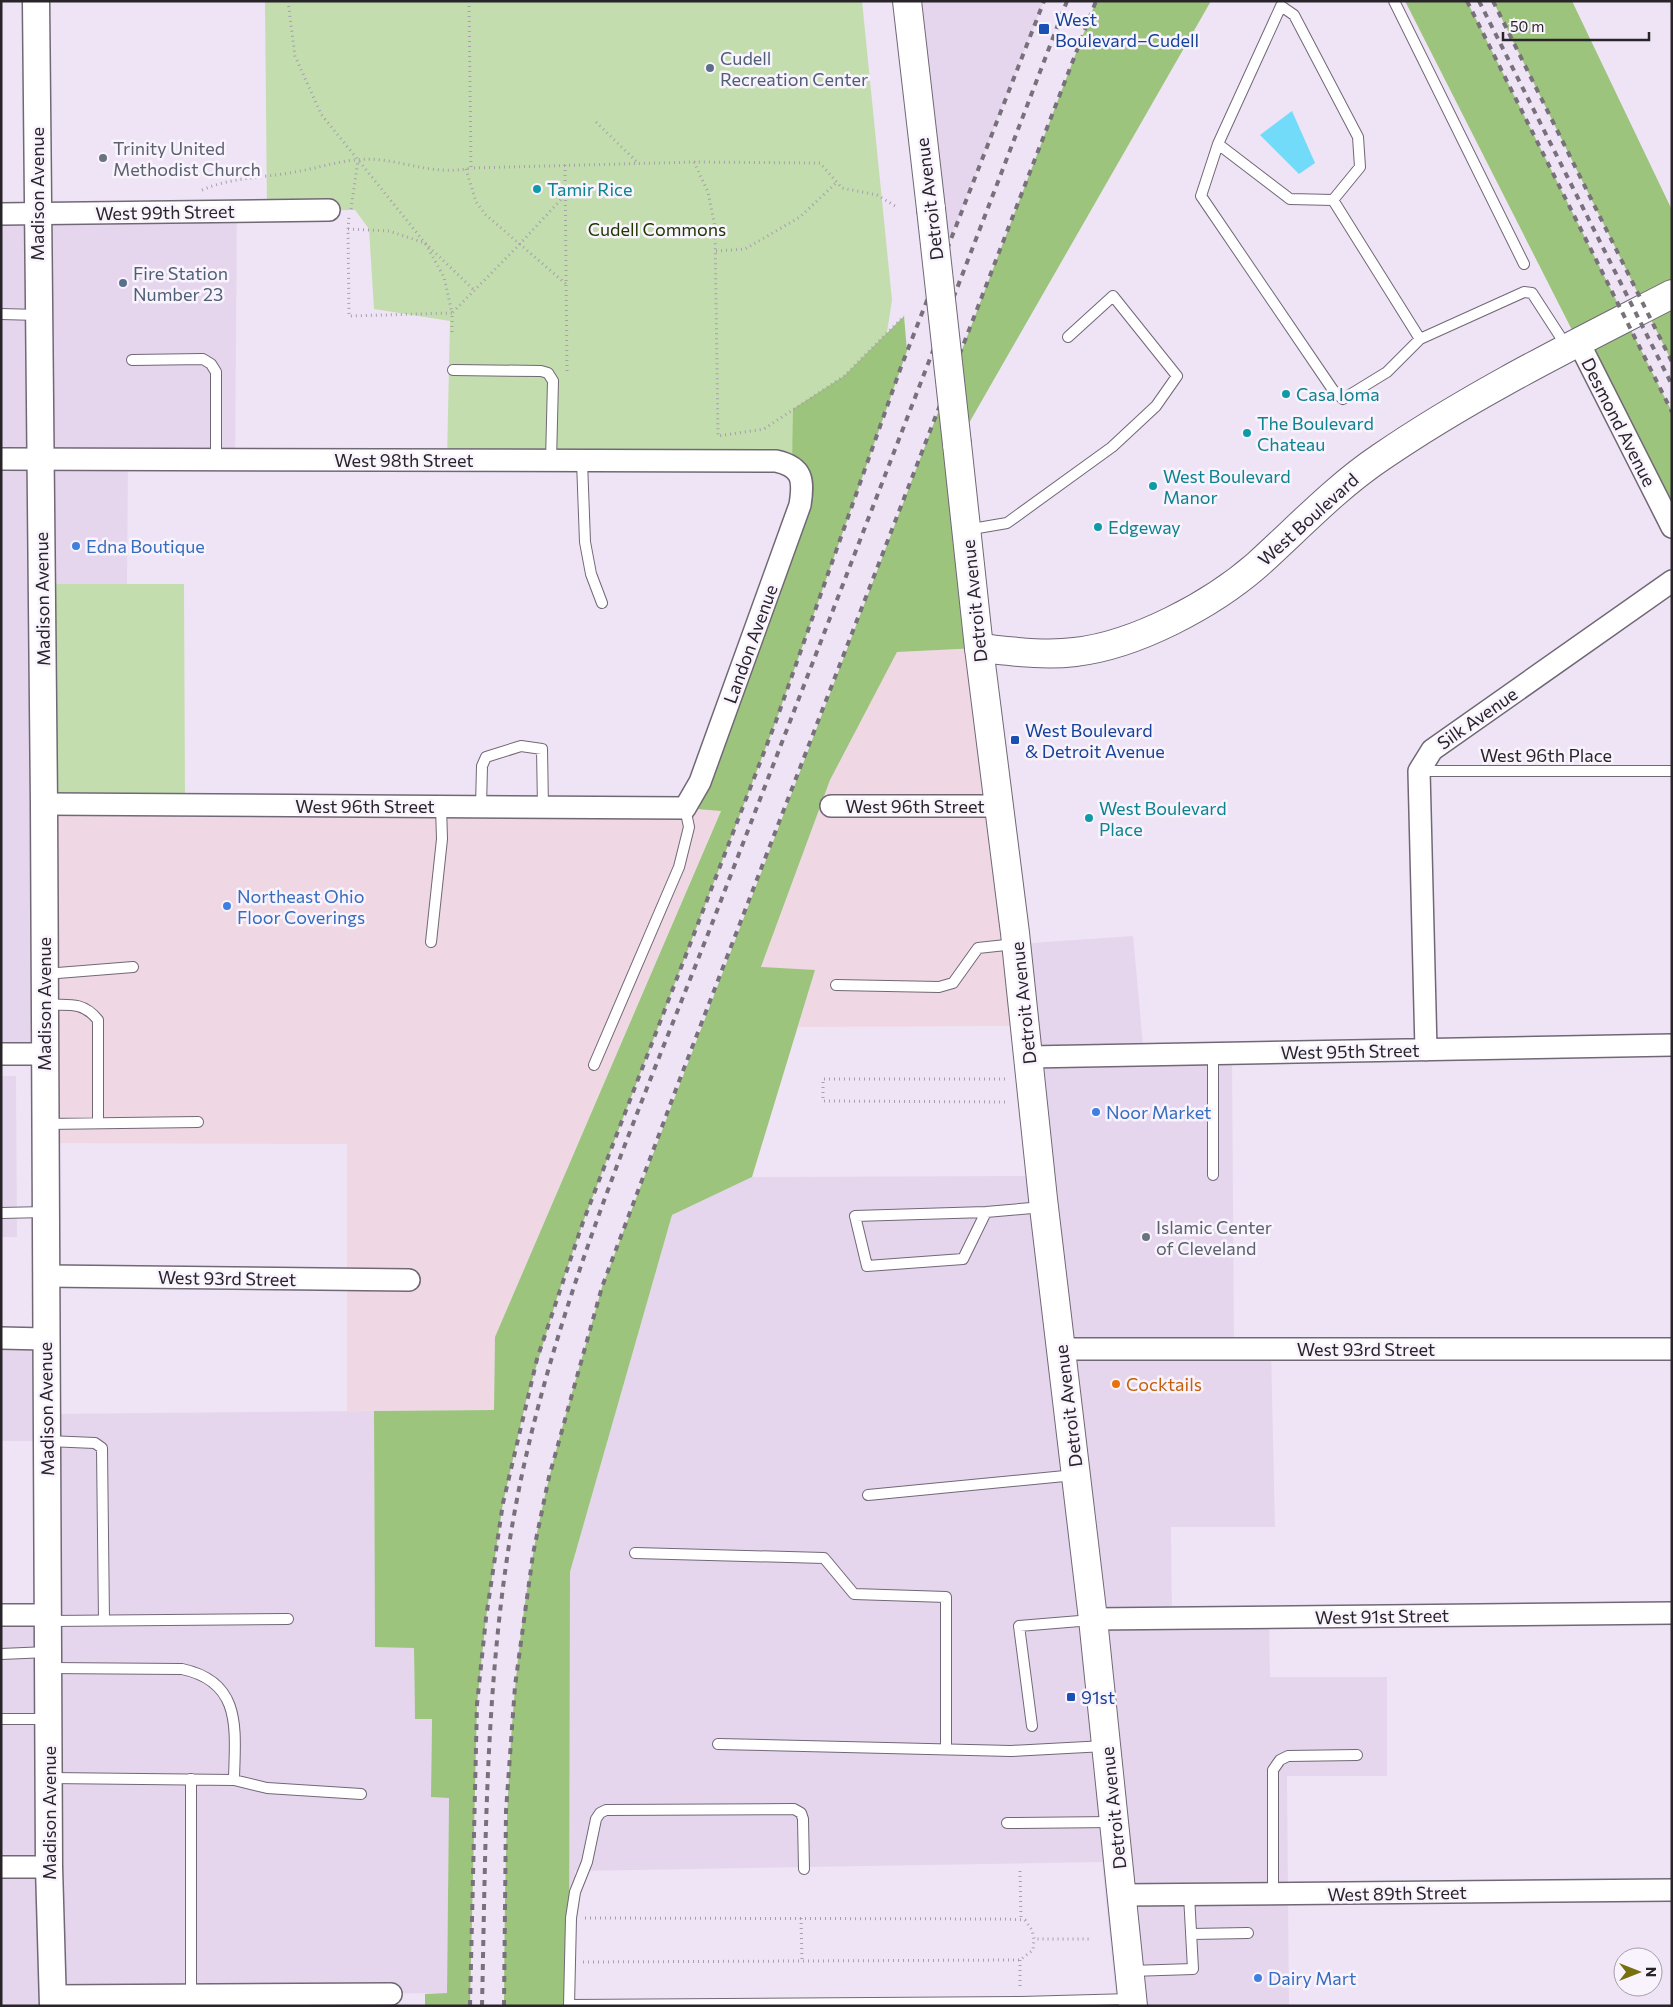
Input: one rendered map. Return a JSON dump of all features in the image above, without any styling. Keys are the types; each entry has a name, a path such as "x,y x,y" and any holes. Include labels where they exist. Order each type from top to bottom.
{"main road":[{"name":"Detroit Avenue","path":"907,1 978,648 1016,944 1044,1207 1093,1620 1132,2002"},
{"name":"West Boulevard","path":"978,648 1045,653 1088,650 1128,638 1185,613 1255,566 1335,492 1382,456 1520,372 1672,294"}],"street":[{"name":"Madison Avenue","path":"36,1 44,804 45,1339 49,1618 49,1867 53,2001"},
{"name":"West 99th Street","path":"1,214 329,210"},
{"name":"Desmond Avenue","path":"1573,346 1672,527"},
{"name":"West 98th Street","path":"1,459 776,461 792,464 800,475"},
{"name":"Landon Avenue","path":"685,808 700,782 800,505 803,489 800,475"},
{"name":"Silk Avenue","path":"1419,771 1432,750 1672,581"},
{"path":"1419,771 1426,1050"},
{"name":"West 96th Street","path":"44,804 685,808"},
{"name":"West 96th Street","path":"831,806 999,806"},
{"name":"West 95th Street","path":"1029,1057 1672,1045"},
{"path":"1,1054 44,1054"},
{"name":"West 93rd Street","path":"45,1276 409,1280"},
{"path":"1,1338 45,1339"},
{"name":"West 93rd Street","path":"1061,1349 1672,1349"},
{"name":"West 91st Street","path":"1093,1620 1672,1613"},
{"path":"1,1615 49,1618"},
{"path":"1,1867 49,1867"},
{"name":"West 89th Street","path":"1122,1895 1672,1890"},
{"path":"53,2001 191,1995 390,1994"}],"lane":[{"path":"1394,1 1524,264"},
{"path":"1333,200 1360,167 1358,137 1294,15 1282,4 1218,144 1201,196 1333,390 1343,399 1387,372 1420,339 1524,292 1532,293 1573,346"},
{"path":"1218,144 1290,199 1333,200"},
{"path":"1333,200 1420,339"},
{"path":"966,530 1006,523 1112,448 1156,406 1177,376 1113,296 1068,337"},
{"path":"1,314 38,315"},
{"path":"132,360 203,358 211,364 216,372 216,460"},
{"path":"453,370 541,371 548,373 553,381 551,461"},
{"path":"582,461 585,542 590,574 602,603"},
{"path":"481,807 482,766 486,757 521,746 542,749 543,807"},
{"name":"West 96th Place","path":"1419,771 1672,771"},
{"path":"431,942 442,839 441,807"},
{"path":"594,1065 679,867 689,827 685,808"},
{"path":"836,985 939,987 953,984 978,948 1016,944"},
{"path":"44,974 132,967"},
{"path":"44,1005 74,1004 89,1010 98,1020 98,1122"},
{"path":"1213,1054 1213,1175"},
{"path":"44,1124 198,1122"},
{"path":"986,1212 962,1259 867,1266 855,1216 986,1212 1044,1207"},
{"path":"1,1213 45,1212"},
{"path":"46,1441 95,1443 102,1448 104,1621"},
{"path":"868,1495 1076,1475"},
{"path":"636,1553 824,1558 854,1594 946,1597 946,1749"},
{"path":"49,1618 104,1621 288,1619"},
{"path":"1032,1726 1019,1626 1093,1620"},
{"path":"1,1654 49,1660 182,1669 200,1673 215,1682 227,1696 232,1713 234,1780"},
{"path":"1,1719 49,1719"},
{"path":"718,1744 1011,1751 1106,1746"},
{"path":"1273,1894 1273,1770 1280,1760 1288,1756 1357,1755"},
{"path":"49,1778 234,1780 275,1789 360,1794"},
{"path":"191,1995 195,1779"},
{"path":"804,1869 803,1819 801,1813 794,1809 606,1810 600,1813 596,1819 587,1862 575,1892 571,1918 569,2005 1132,2002"},
{"path":"1006,1823 1114,1822"},
{"path":"1129,1971 1192,1969 1189,1895"},
{"path":"1191,1934 1248,1933"}],"path":[{"path":"288,1 295,56 321,114 425,243 474,290"},
{"path":"469,1 471,168"},
{"path":"596,122 639,164"},
{"path":"358,160 348,229 349,316 452,312 520,244 566,193"},
{"path":"196,193 232,180 294,172 358,160 381,160 448,172 471,168 565,165 797,161 820,163 842,188 876,195 896,206"},
{"path":"694,162 708,192 715,227 718,436 764,429 844,376 904,316"},
{"path":"565,165 567,379"},
{"path":"466,169 476,202 486,215 566,284"},
{"path":"716,251 745,249 800,218 837,182"},
{"path":"348,229 389,231 425,243 444,277 452,312 452,332"},
{"path":"1005,1079 824,1079 824,1101 1008,1102"},
{"path":"1020,1871 1020,1920"},
{"path":"570,1962 1020,1960 1033,1950 1034,1939 1032,1930 1025,1920 571,1918"},
{"path":"801,1918 802,1961"},
{"path":"1034,1939 1092,1939"},
{"path":"1020,1960 1020,2002"}],"shaded area":[{"path":"907,1 1044,1 939,268"},
{"path":"237,211 235,460 128,460 127,584 42,584 44,1054 1,1054 1,214"},
{"path":"979,648 1025,1026 798,1027 815,970 761,968 830,780 897,652"},
{"path":"44,804 685,808 721,810 495,1337 494,1410 347,1411 347,1144 44,1143"},
{"path":"1133,936 1144,1055 1232,1053 1234,1348 1271,1349 1275,1527 1171,1527 1172,1618 1269,1618 1270,1677 1387,1677 1387,1776 1287,1776 1289,2006 1117,2006 1102,1862 575,1871 574,2006 569,1975 570,1572 672,1215 752,1177 1040,1176 1016,944"},
{"path":"1,1076 16,1076 17,1237 1,1237"},
{"path":"1,1338 45,1339 46,1414 374,1411 375,1647 414,1647 415,1718 432,1719 431,1797 449,1797 447,1993 263,1995 263,2006 1,2006 1,1615 49,1615 46,1441 1,1441"}],"green space":[{"name":"Cudell Commons","path":"265,1 862,1 892,300 876,403 791,464 447,460 450,321 374,309 369,229 355,210 267,211"},
{"path":"1096,1 1211,1 957,444 979,648 897,652 830,780 761,967 815,970 752,1177 672,1215 570,1572 569,2006 504,2006 506,1836 512,1723 524,1610 547,1486 602,1287"},
{"path":"1405,1 1467,1 1672,412 1672,527"},
{"path":"1493,1 1572,1 1672,210 1672,362"},
{"path":"904,316 907,351 776,721 583,1222 557,1298 527,1397 503,1503 486,1618 477,1704 470,2006 425,2006 425,1994 447,1993 449,1798 431,1797 432,1719 415,1719 414,1648 375,1647 374,1411 494,1410 495,1337 721,811 685,808 800,505 792,464 793,409 844,376"},
{"path":"42,584 184,584 185,805 44,804"}],"water":[{"path":"1292,111 1315,163 1299,174 1260,135"}],"railway":[{"path":"470,2006 477,1704 486,1618 503,1503 537,1359 583,1222 776,721 901,367 1044,1"},
{"path":"482,2006 490,1741 500,1610 509,1544 521,1479 539,1403 561,1328 611,1181 1067,1"},
{"path":"504,2006 506,1811 515,1686 533,1554 549,1477 602,1287 678,1084 1096,1"},
{"path":"1467,1 1672,412"},
{"path":"1479,1 1672,385"},
{"path":"1493,1 1672,362"}],"place":[{"name":"West Boulevard–Cudell","path":"1044,29"},
{"name":"Cudell Recreation Center","path":"710,68"},
{"name":"Trinity United Methodist Church","path":"103,158"},
{"name":"Tamir Rice","path":"537,189"},
{"name":"Fire Station Number 23","path":"123,283"},
{"name":"Casa Ioma","path":"1286,394"},
{"name":"The Boulevard Chateau","path":"1247,433"},
{"name":"West Boulevard Manor","path":"1153,486"},
{"name":"Edgeway","path":"1098,527"},
{"name":"Edna Boutique","path":"76,546"},
{"name":"West Boulevard & Detroit Avenue","path":"1015,740"},
{"name":"West Boulevard Place","path":"1089,818"},
{"name":"Northeast Ohio Floor Coverings","path":"227,906"},
{"name":"Noor Market","path":"1096,1112"},
{"name":"Islamic Center of Cleveland","path":"1146,1237"},
{"name":"Cocktails","path":"1116,1384"},
{"name":"91st","path":"1071,1697"},
{"name":"Dairy Mart","path":"1258,1978"}]}
